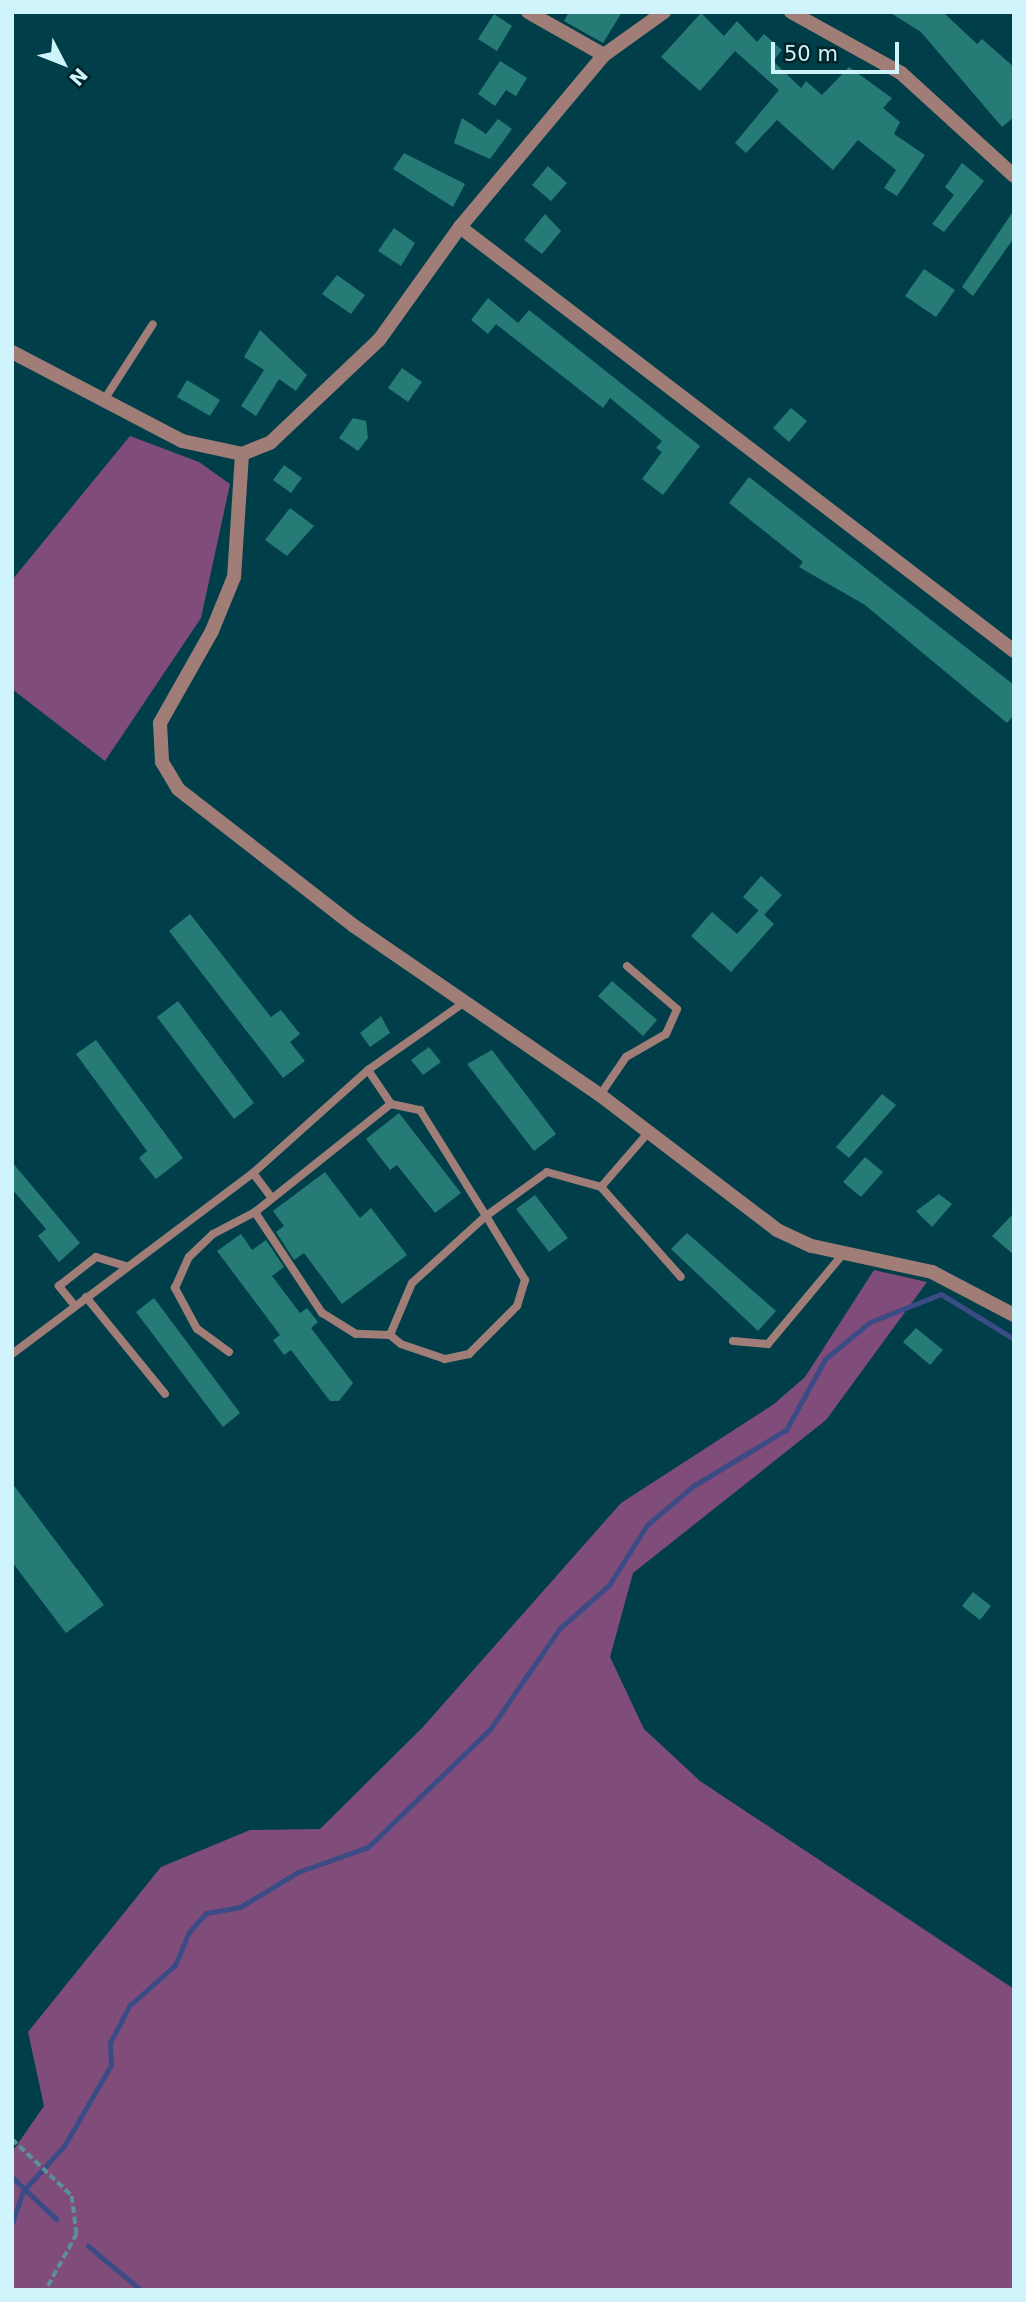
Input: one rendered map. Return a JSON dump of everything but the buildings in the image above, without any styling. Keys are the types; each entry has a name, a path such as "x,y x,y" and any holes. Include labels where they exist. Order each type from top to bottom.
{"street":[{"path":"528,12 604,55"},
{"path":"12,352 182,441 242,454 271,442 334,388 379,340 460,227 604,55 664,12"},
{"path":"791,12 901,73 1014,176"},
{"path":"460,227 1014,651"},
{"path":"242,454 234,577 212,631 171,695 160,723 162,762 192,802 354,926 600,1096 777,1230 843,1254 932,1272 1014,1315"}],"lane":[{"path":"104,400 153,324"},
{"path":"600,1096 626,1058 666,1034 677,1009 627,966"},
{"path":"12,1354 253,1173 368,1070 466,1001"},
{"path":"255,1212 322,1313 356,1334 390,1335 445,1359 469,1354 517,1306 525,1280 420,1110 391,1104 368,1070"},
{"path":"229,1352 197,1329 175,1288 189,1256 213,1234 255,1212 391,1104"},
{"path":"601,1187 648,1133"},
{"path":"390,1335 412,1283 486,1216 547,1172 601,1187 681,1277"},
{"path":"253,1173 272,1198"},
{"path":"733,1341 768,1344 843,1254"},
{"path":"75,1306 59,1286 96,1257 126,1266"},
{"path":"86,1297 165,1394"}],"path":[{"path":"12,2140 72,2196 76,2234 46,2290"}],"shaded area":[{"path":"130,436 199,462 230,484 201,618 105,761 12,689 12,580"},
{"path":"874,1270 927,1282 826,1420 633,1573 610,1657 644,1729 700,1781 1014,1989 1014,2290 12,2290 12,2152 44,2106 28,2032 161,1867 250,1830 320,1829 423,1727 621,1503 774,1404 805,1377"}],"waterway":[{"path":"12,2223 23,2191 64,2146 111,2065 110,2043 129,2006 175,1965 189,1932 206,1913 240,1907 298,1872 368,1847 490,1729 560,1628 609,1585 647,1525 693,1486 786,1430 825,1359 870,1322 941,1294 1014,1339"},
{"path":"12,2177 56,2219"},
{"path":"88,2246 141,2290"}]}
